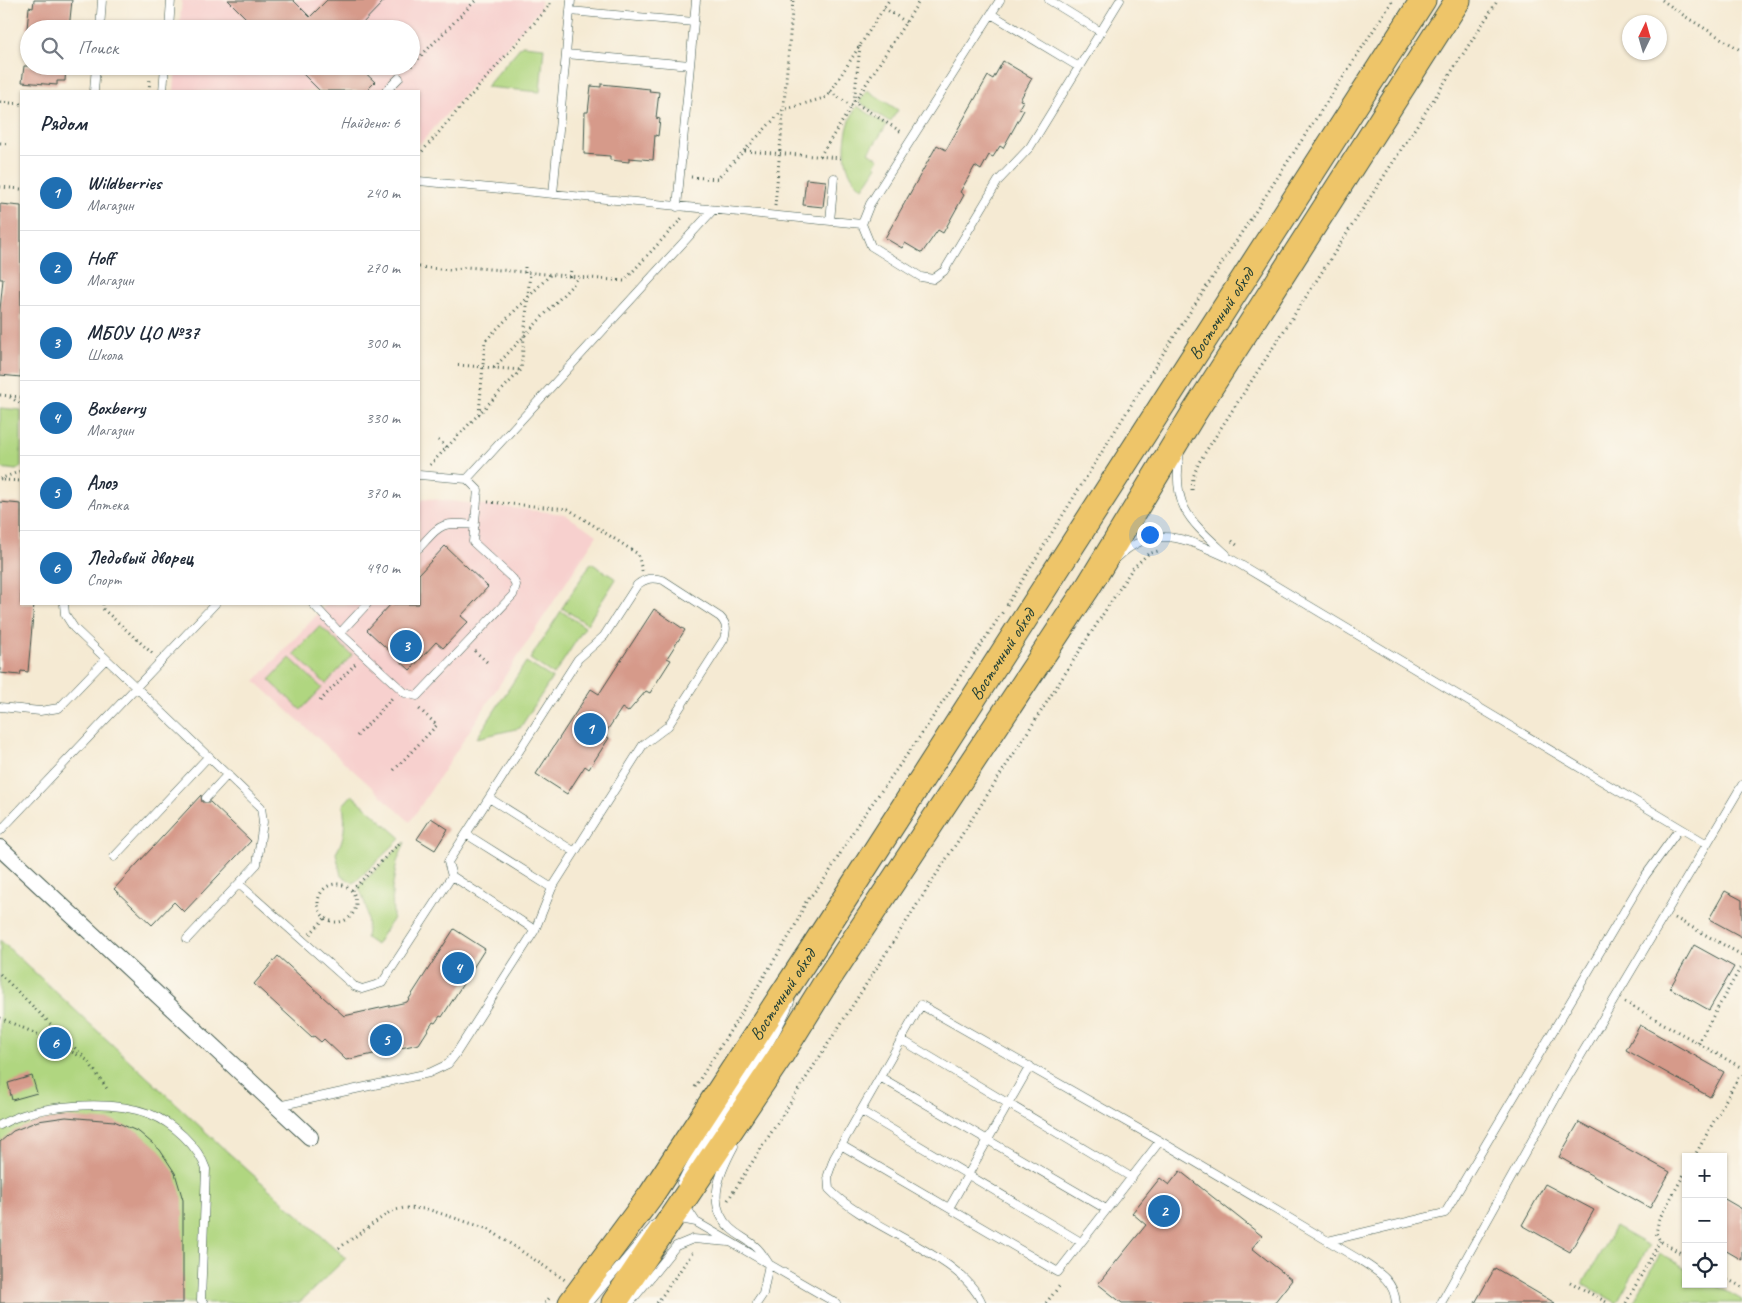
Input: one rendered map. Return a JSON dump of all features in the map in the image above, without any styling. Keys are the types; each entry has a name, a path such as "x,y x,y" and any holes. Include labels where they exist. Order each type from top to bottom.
{"main road":[{"name":"Восточный обход","path":"562,1290 651,1195 813,948 1423,0"},
{"name":"Восточный обход","path":"614,1303 781,1055 823,987 1088,587 1192,416 1458,0"}],"street":[{"path":"0,848 310,1137"}],"lane":[{"path":"101,20 102,0"},
{"path":"170,20 171,0"},
{"path":"553,194 571,0"},
{"path":"677,207 696,0"},
{"path":"1000,0 870,204 862,224 871,246 921,277 928,279 939,277 998,181 1030,147 1120,0"},
{"path":"1049,0 1101,32"},
{"path":"570,11 694,22"},
{"path":"991,14 1079,67"},
{"path":"566,54 690,65"},
{"path":"94,90 95,75"},
{"path":"163,90 165,75"},
{"path":"387,90 399,78"},
{"path":"830,221 834,178"},
{"path":"420,182 862,224"},
{"path":"467,479 713,210"},
{"path":"1192,416 1180,452 1177,479 1180,501 1192,523 1231,559"},
{"path":"314,605 340,633 400,690 410,696 417,696 514,595 516,585 473,542 478,490 467,479 420,475"},
{"path":"420,547 441,525 454,523 475,525"},
{"path":"1088,587 1121,554 1143,539 1164,536 1187,540 1231,559 1679,829 1707,844"},
{"path":"276,1106 429,1073 448,1064 535,930 552,888 644,745 668,726 724,639 725,623 720,617 663,580 645,579 637,585 604,636 578,659 448,862 452,876 535,930"},
{"path":"64,605 68,621 257,801 263,814 260,858 257,864 187,938"},
{"path":"0,831 214,605"},
{"path":"340,633 366,605"},
{"path":"0,707 40,711 59,708 106,659"},
{"path":"114,857 209,756"},
{"path":"206,798 228,774"},
{"path":"1441,1303 1562,1087 1742,785"},
{"path":"489,798 575,852"},
{"path":"1328,1241 1445,1213 1645,876 1679,829"},
{"path":"466,834 552,888"},
{"path":"239,884 358,988 379,986 452,876"},
{"path":"589,1303 652,1225 676,1209 680,1186 686,1174 720,1116 782,1021 813,948"},
{"path":"982,1303 977,1292 953,1268 853,1210 829,1189 828,1175 842,1145 922,1005 1160,1141 1383,1275 1393,1286 1396,1303"},
{"path":"902,1040 1131,1177"},
{"path":"746,1123 781,1055"},
{"path":"949,1208 1030,1066"},
{"path":"880,1077 1106,1209"},
{"path":"0,1125 16,1116 48,1109 80,1106 115,1108 150,1114 164,1122 193,1146 202,1156 206,1168 201,1300 204,1303"},
{"path":"861,1111 1081,1242"},
{"path":"737,1139 718,1182 715,1194 719,1214 730,1228 756,1247 770,1264"},
{"path":"842,1145 1058,1272 1160,1141"},
{"path":"676,1209 836,1303"},
{"path":"676,1209 696,1222"},
{"path":"630,1303 676,1246 693,1240 732,1243"},
{"path":"757,1303 763,1294 770,1264"}],"path":[{"path":"420,57 476,0"},
{"path":"420,154 550,4 550,0"},
{"path":"774,216 793,0"},
{"path":"680,176 717,179 783,110 826,97 889,0"},
{"path":"820,156 920,0"},
{"path":"691,1093 793,930 806,902 826,876 857,825 921,735 1006,608 1164,352 1393,0"},
{"path":"1194,498 1192,490 1193,477 1199,462 1498,0"},
{"path":"1662,0 1742,51"},
{"path":"884,8 906,22"},
{"path":"853,104 860,45"},
{"path":"149,90 150,78"},
{"path":"830,92 912,138"},
{"path":"0,102 20,104"},
{"path":"0,143 9,144"},
{"path":"745,150 842,158"},
{"path":"0,187 20,189"},
{"path":"420,267 450,270 467,267 624,282 691,208"},
{"path":"524,272 525,265"},
{"path":"570,276 571,269"},
{"path":"420,475 521,370 530,273"},
{"path":"478,415 485,341 550,275"},
{"path":"494,368 580,277"},
{"path":"458,364 521,370"},
{"path":"0,395 20,397"},
{"path":"7,396 20,403"},
{"path":"438,440 447,447"},
{"path":"0,479 20,471"},
{"path":"0,479 20,481"},
{"path":"487,502 568,508 638,554 645,579"},
{"path":"1224,535 1239,547"},
{"path":"724,1206 1132,570 1148,554 1163,550"},
{"path":"103,605 103,609 161,661"},
{"path":"468,644 488,663"},
{"path":"320,701 364,655"},
{"path":"357,736 400,690"},
{"path":"394,770 437,725 417,707 417,696"},
{"path":"352,890 402,842"},
{"path":"335,884 343,884 352,890 357,901 353,916 339,923 325,918 318,905 322,891 335,884"},
{"path":"1666,913 1742,955"},
{"path":"304,941 325,918"},
{"path":"1698,1043 1742,966"},
{"path":"0,974 74,1045 108,1090"},
{"path":"1616,997 1742,1068"},
{"path":"0,1018 44,1037 87,1060"},
{"path":"1696,1153 1738,1078 1742,1075"},
{"path":"1682,1179 1657,1224 1656,1233 1660,1242 1682,1254"},
{"path":"339,1248 391,1211 404,1208 427,1208 488,1229 562,1290"},
{"path":"1626,1303 1660,1242"},
{"path":"657,1303 694,1251"},
{"path":"545,1303 562,1290 570,1272"},
{"path":"1727,1279 1742,1287"},
{"path":"1570,1282 1608,1303"}],"shaded area":[{"path":"182,0 541,0 540,9 420,144 420,90 174,90 175,75 420,75 420,20 180,20"},
{"path":"424,498 564,514 597,535 410,822 255,681 326,605 420,605 420,503"}],"green space":[{"path":"522,45 544,47 540,92 486,87"},
{"path":"867,90 898,110 890,122 859,102"},
{"path":"857,106 887,125 869,152 879,159 875,165 877,166 863,188 849,172 845,150 848,126"},
{"path":"0,408 20,410 20,468 16,470 0,468"},
{"path":"591,563 616,579 587,624 562,608"},
{"path":"561,611 585,627 554,675 530,659"},
{"path":"320,626 352,655 326,684 294,654"},
{"path":"290,658 322,688 301,710 269,680"},
{"path":"526,662 552,678 520,728 477,738"},
{"path":"352,795 401,838 354,883 341,876 336,853 344,830 343,805"},
{"path":"405,842 397,862 392,889 393,918 376,945 366,938 367,912 358,887"},
{"path":"0,940 221,1146 346,1258 299,1303 0,1303"},
{"path":"1615,1227 1649,1246 1617,1303 1583,1284"},
{"path":"1660,1254 1682,1266 1682,1288 1721,1288 1742,1300 1742,1303 1633,1303"}],"building":[{"path":"34,0 72,0 70,20 28,20 29,7 33,8"},
{"path":"228,0 293,0 310,17 327,0 385,0 366,20 248,20"},
{"path":"1003,61 1032,78 1020,100 1023,101 1019,108 1024,110 1003,148 1000,146 993,157 989,155 981,170 975,166 960,192 964,195 943,233 938,230 922,253 905,243 902,248 885,238 937,145 946,150 988,76 993,79"},
{"path":"23,75 65,75 65,81 57,81 57,85 22,82"},
{"path":"304,75 368,75 375,82 367,90 319,90"},
{"path":"601,84 650,89 649,91 659,92 656,118 660,119 658,136 655,135 653,160 629,158 629,162 610,160 610,156 584,154 585,112 588,112 591,86 601,87"},
{"path":"806,179 826,181 823,207 803,205"},
{"path":"0,204 20,206 20,377 0,375 0,310 3,279 0,279"},
{"path":"0,502 20,504 20,605 34,605 28,672 21,671 20,675 0,673"},
{"path":"445,546 488,587 461,616 468,622 443,648 436,642 410,670 367,630 390,605 420,605 420,573"},
{"path":"654,609 685,630 667,658 671,660 650,693 646,691 628,712 622,708 604,735 609,738 589,769 585,766 567,794 536,774 591,689 599,694"},
{"path":"201,795 202,802 210,802 251,841 184,912 174,902 152,925 114,889"},
{"path":"431,818 448,829 435,850 417,839"},
{"path":"1725,891 1742,900 1742,937 1709,919"},
{"path":"454,929 485,949 442,1017 440,1016 435,1023 433,1022 419,1044 346,1060 324,1039 321,1042 314,1036 312,1037 254,984 278,956 344,1016 407,1002"},
{"path":"1694,945 1734,967 1709,1010 1670,988"},
{"path":"1640,1025 1724,1072 1710,1097 1626,1050"},
{"path":"32,1076 37,1093 12,1100 8,1083"},
{"path":"66,1117 114,1121 139,1132 160,1150 175,1173 183,1200 183,1303 0,1303 0,1142 13,1131 38,1121"},
{"path":"1579,1122 1670,1172 1650,1208 1559,1157"},
{"path":"1180,1171 1262,1236 1252,1248 1292,1280 1274,1303 1122,1303 1098,1284 1146,1225 1132,1213 1160,1178 1169,1185"},
{"path":"1545,1184 1594,1210 1570,1252 1522,1225"},
{"path":"1727,1200 1742,1209 1742,1260 1727,1251"},
{"path":"1495,1268 1555,1303 1475,1303"}],"place":[{"name":"МБОУ ЦО №37","path":"406,646"},
{"name":"Wildberries","path":"590,729"},
{"name":"Boxberry","path":"458,968"},
{"name":"Алоэ","path":"386,1040"},
{"name":"Ледовый дворец","path":"55,1043"},
{"name":"Hoff","path":"1164,1211"}]}
